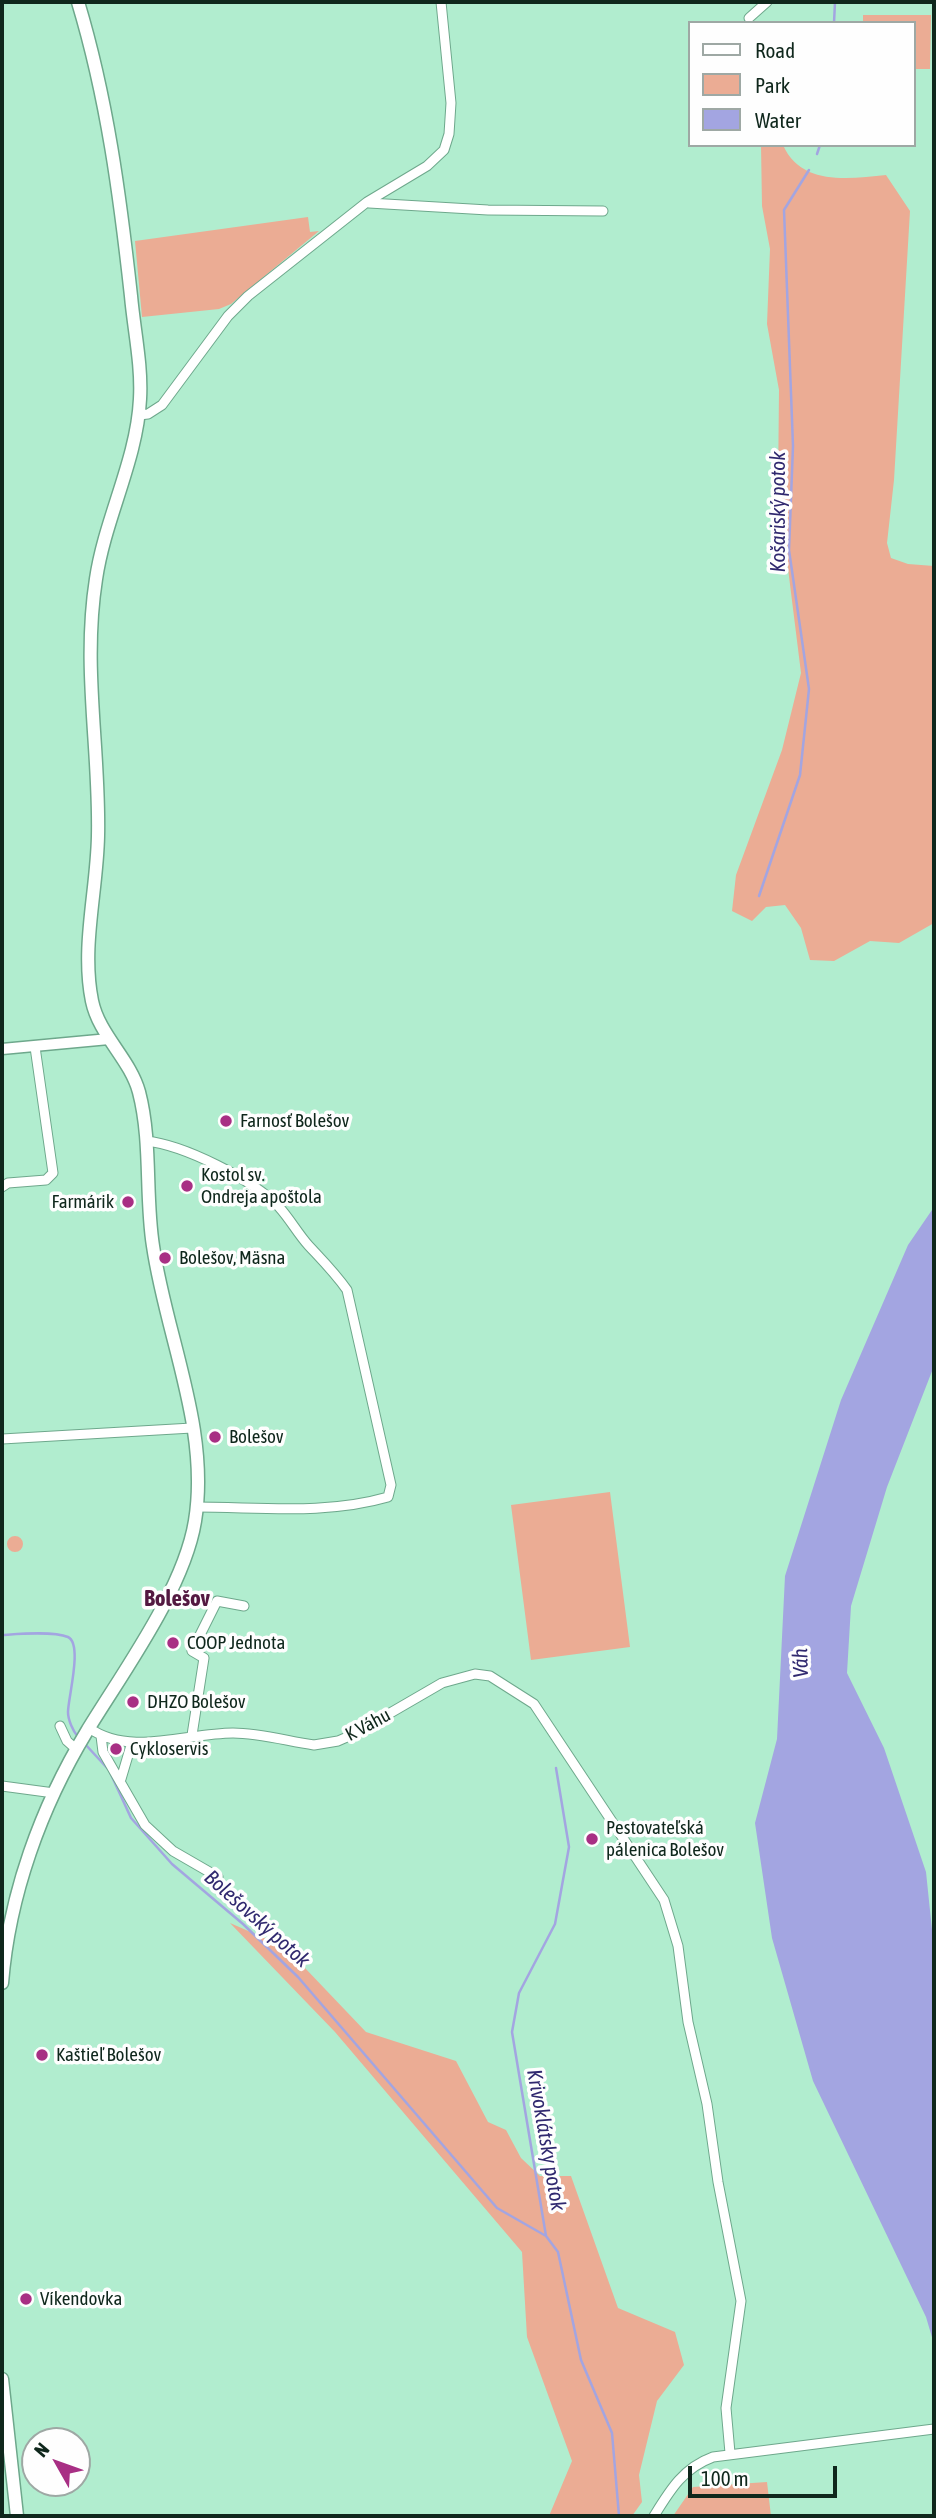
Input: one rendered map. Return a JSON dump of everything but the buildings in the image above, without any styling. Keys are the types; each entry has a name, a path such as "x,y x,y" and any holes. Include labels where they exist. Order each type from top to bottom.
{"main road":[{"path":"2,1983 5,1946 15,1901 54,1793 176,1578 195,1524 197,1507 192,1428 152,1242 146,1140 137,1088 95,1012 90,986 89,930 98,829 88,650 97,574 139,415 138,359 118,188 101,88 78,2"},
{"path":"2,2379 17,2516"}],"street":[{"path":"139,415 148,414 162,405 228,316 248,296 368,202 427,166 444,150 449,134 451,103 441,2"},
{"path":"749,18 767,2"},
{"path":"368,202 488,210 603,211"},
{"path":"2,1049 109,1039"},
{"path":"2,1187 8,1183 46,1180 53,1174 36,1047"},
{"path":"146,1140 168,1143 198,1154 255,1190 278,1206 308,1245 331,1266 347,1290 391,1485 388,1497 357,1506 323,1509 197,1507"},
{"path":"2,1439 192,1428"},
{"path":"192,1735 204,1658 192,1651 217,1601 244,1606"},
{"name":"K Váhu","path":"83,1739 101,1736 152,1743 192,1735 242,1733 314,1745 338,1741 442,1683 475,1674 507,1684 528,1699 566,1749 664,1900 675,1929 688,2022 707,2104 718,2182 741,2301 726,2408 730,2453"},
{"path":"60,1726 67,1741 83,1739"},
{"path":"101,1736 103,1752 121,1779 145,1825 173,1851 218,1877"},
{"path":"121,1779 132,1742"},
{"path":"2,1786 54,1793"},
{"path":"654,2516 686,2471 701,2461 730,2453 934,2429"}],"green space":[{"path":"863,15 931,15 930,69 915,69 915,21 863,21"},
{"path":"761,147 784,147 801,168 814,174 842,178 886,175 910,211 894,480 887,543 891,558 908,564 934,566 934,923 899,943 870,941 834,961 810,960 801,928 785,905 766,907 752,921 732,911 736,875 782,750 801,673 778,488 779,390 767,324 770,249 762,206"},
{"path":"308,217 310,232 319,231 231,304 219,309 142,317 135,241"},
{"path":"610,1492 630,1647 531,1660 511,1505"},
{"path":"15,1536 23,1544 15,1552 7,1544"},
{"path":"230,1923 285,1947 366,2032 456,2061 488,2122 506,2130 521,2158 540,2176 571,2176 618,2308 675,2332 684,2365 657,2401 639,2475 642,2502 632,2516 549,2516 572,2461 527,2337 522,2252 335,2032"},
{"path":"767,2482 771,2516 673,2516 693,2487"}],"water":[{"name":"Váh","path":"934,1207 934,1366 887,1487 851,1606 847,1673 884,1748 926,1872 934,1949 934,2344 926,2317 813,2081 772,1938 755,1823 777,1739 785,1576 841,1400 908,1245"}],"waterway":[{"name":"Košariský potok","path":"834,21 835,2"},
{"name":"Košariský potok","path":"817,154 819,147"},
{"name":"Košariský potok","path":"759,896 800,775 809,689 789,550 793,446 784,210 809,170"},
{"name":"Bolešovský potok","path":"2,1635 54,1634 68,1637 72,1642 75,1660 68,1712 78,1737"},
{"name":"Bolešovský potok","path":"85,1744 109,1770 131,1818 172,1864 243,1924 298,1977 497,2208 546,2236"},
{"name":"Krivoklátsky potok","path":"556,1768 569,1847 555,1924 519,1993 512,2032 546,2236 558,2252 581,2360 612,2433 619,2516"}],"place":[{"name":"Farnosť Bolešov","path":"226,1121"},
{"name":"Kostol sv. Ondreja apoštola","path":"187,1186"},
{"name":"Farmárik","path":"128,1202"},
{"name":"Bolešov, Mäsna","path":"165,1258"},
{"name":"Bolešov","path":"215,1437"},
{"name":"COOP Jednota","path":"173,1643"},
{"name":"DHZO Bolešov","path":"133,1702"},
{"name":"Cykloservis","path":"116,1749"},
{"name":"Pestovateľská pálenica Bolešov","path":"592,1839"},
{"name":"Kaštieľ Bolešov","path":"42,2055"},
{"name":"Víkendovka","path":"26,2299"}],"district":[{"name":"Bolešov","path":"177,1599"}]}
